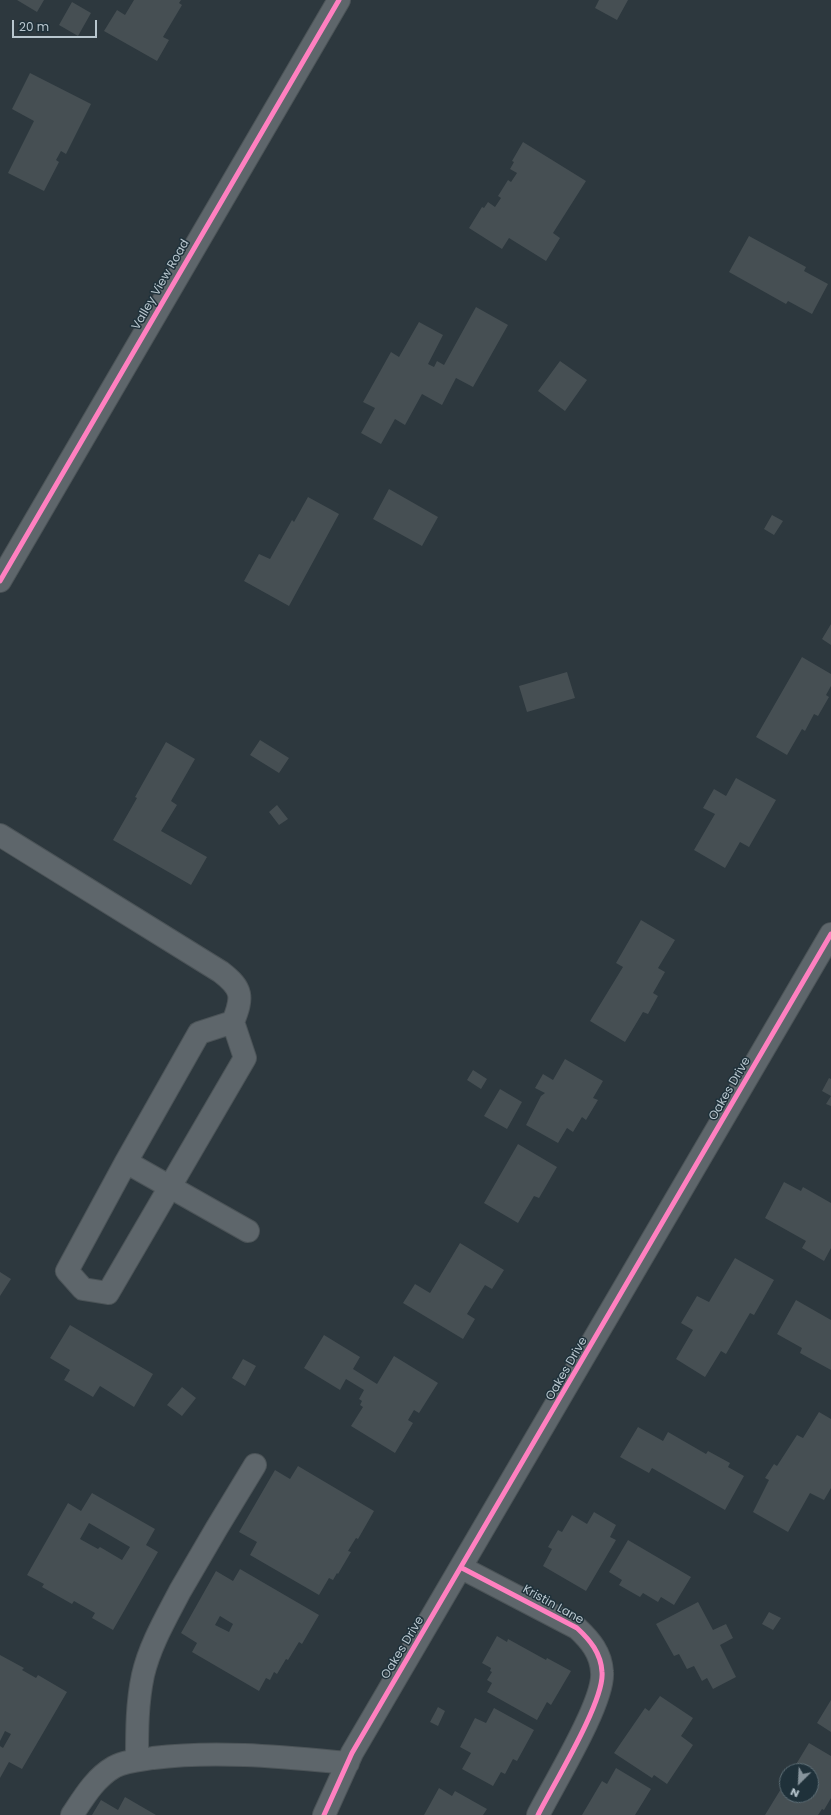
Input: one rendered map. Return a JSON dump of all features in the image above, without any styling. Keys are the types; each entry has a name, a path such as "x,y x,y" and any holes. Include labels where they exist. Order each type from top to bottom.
{"street":[{"name":"Valley View Road","path":"0,581 339,0"},
{"path":"0,835 221,972 234,982 240,994 239,1007 232,1022 245,1058 108,1292 83,1289 67,1271 126,1162 199,1033 232,1022"},
{"name":"Oakes Drive","path":"324,1815 348,1763 831,934"},
{"path":"126,1162 248,1231"},
{"path":"137,1760 137,1720 140,1694 144,1674 158,1633 199,1557 254,1465"},
{"name":"Kristin Lane","path":"462,1568 577,1628 593,1645 601,1662 602,1679 597,1700 538,1815"},
{"path":"72,1815 92,1786 103,1775 115,1766 137,1760 230,1754 275,1756 348,1763"}],"building":[{"path":"17,0 44,0 37,12"},
{"path":"134,0 181,0 179,3 182,5 163,37 169,40 157,61 104,31 117,10 125,15"},
{"path":"599,0 628,0 617,20 595,8"},
{"path":"72,2 91,13 78,36 59,25"},
{"path":"30,73 91,104 66,154 61,151 56,160 59,162 44,191 8,173 34,121 12,109"},
{"path":"523,142 586,181 553,233 560,238 546,261 509,238 502,249 469,228 482,207 484,208 488,202 495,207 501,198 498,196 508,180 511,182 517,173 510,169 514,162 512,161"},
{"path":"749,236 806,267 804,271 828,284 812,314 788,301 786,304 729,272"},
{"path":"476,307 508,325 473,387 456,378 442,405 422,394 405,425 395,419 381,444 361,433 375,408 363,402 391,352 399,357 419,322 443,335 428,364 434,367 437,361 444,365"},
{"path":"560,361 587,380 565,411 538,391"},
{"path":"389,489 438,517 422,546 373,519"},
{"path":"308,497 339,514 289,606 244,581 259,554 270,559 292,520 294,522"},
{"path":"772,515 783,521 774,535 764,529"},
{"path":"831,624 831,645 822,639"},
{"path":"802,657 831,674 831,686 826,695 829,697 818,716 814,714 805,731 802,729 787,755 756,737"},
{"path":"567,672 575,698 527,712 519,686"},
{"path":"260,740 289,758 279,773 250,755"},
{"path":"166,742 195,759 171,801 177,805 161,831 207,857 191,885 113,840"},
{"path":"736,778 776,800 749,847 740,842 725,868 694,850 715,814 703,808 714,789 726,796"},
{"path":"277,805 288,819 279,825 269,812"},
{"path":"641,920 675,940 658,968 665,972 653,993 658,996 648,1014 643,1012 625,1042 590,1021 623,967 616,963"},
{"path":"565,1059 603,1081 593,1098 598,1100 586,1120 582,1117 573,1132 567,1128 558,1143 526,1125 541,1096 545,1093 535,1088 543,1074 553,1080"},
{"path":"473,1070 487,1079 481,1089 467,1080"},
{"path":"829,1078 831,1079 831,1096 822,1091"},
{"path":"500,1089 522,1102 507,1129 484,1116"},
{"path":"831,1096 831,1106 826,1104"},
{"path":"518,1144 557,1167 539,1198 534,1196 518,1223 484,1203"},
{"path":"784,1182 801,1191 803,1187 831,1203 831,1248 824,1261 802,1248 806,1241 765,1218"},
{"path":"460,1243 504,1270 492,1289 485,1285 467,1314 475,1319 463,1339 403,1303 415,1284 430,1293"},
{"path":"735,1258 774,1280 754,1315 750,1313 726,1354 721,1351 705,1377 676,1359 693,1330 681,1323 697,1296 709,1302"},
{"path":"0,1272 11,1279 0,1296"},
{"path":"796,1300 831,1320 831,1370 800,1353 802,1348 777,1334"},
{"path":"70,1325 153,1374 134,1407 100,1386 93,1397 64,1380 70,1370 50,1358"},
{"path":"324,1335 360,1357 353,1369 377,1384 394,1356 438,1383 419,1413 414,1410 408,1420 413,1423 395,1453 351,1426 363,1407 360,1405 362,1401 359,1399 364,1390 346,1379 340,1390 304,1368"},
{"path":"243,1359 256,1366 245,1386 232,1378"},
{"path":"182,1387 196,1398 182,1416 167,1405"},
{"path":"819,1412 831,1419 831,1488 824,1500 810,1493 788,1532 753,1512 769,1480 765,1478 774,1464 777,1466 797,1435 803,1438"},
{"path":"638,1427 663,1441 668,1432 706,1454 708,1451 730,1463 728,1467 744,1476 725,1510 652,1468 649,1473 620,1457"},
{"path":"298,1466 374,1511 358,1539 356,1538 348,1551 351,1552 338,1574 337,1573 333,1580 329,1578 319,1595 250,1555 257,1542 239,1532 275,1470 290,1479"},
{"path":"92,1493 155,1529 146,1545 158,1552 113,1630 92,1618 95,1613 74,1601 72,1604 42,1587 44,1584 27,1575 68,1503 81,1511","holes":["89,1523 130,1547 122,1560 100,1547 98,1549 80,1539"]},
{"path":"594,1512 616,1525 610,1537 616,1540 586,1591 543,1566 552,1549 548,1547 558,1530 562,1532 572,1515 587,1524"},
{"path":"628,1540 691,1577 674,1605 661,1597 658,1602 643,1593 640,1597 619,1585 622,1580 609,1572"},
{"path":"240,1569 319,1615 302,1644 299,1642 277,1674 274,1672 270,1680 266,1678 259,1691 192,1652 197,1643 181,1633 216,1571 233,1581","holes":["220,1616 233,1624 229,1632 215,1625"]},
{"path":"698,1602 713,1630 726,1624 733,1638 720,1645 736,1677 713,1689 707,1678 702,1681 694,1666 687,1669 679,1654 674,1656 656,1624"},
{"path":"769,1612 781,1618 773,1630 762,1624"},
{"path":"497,1636 507,1642 508,1639 546,1660 547,1658 571,1671 551,1705 547,1702 537,1720 487,1692 492,1683 487,1680 492,1672 490,1671 491,1668 482,1663"},
{"path":"0,1655 24,1668 22,1670 36,1678 38,1675 67,1692 22,1769 9,1762 0,1778 0,1746 3,1748 11,1734 5,1731 0,1741"},
{"path":"660,1696 693,1718 681,1736 693,1745 667,1784 654,1775 652,1778 614,1753 645,1708 649,1711"},
{"path":"831,1700 831,1732 817,1723"},
{"path":"438,1707 445,1711 438,1726 430,1722"},
{"path":"494,1708 534,1730 517,1761 513,1759 505,1774 501,1772 493,1786 462,1769 471,1753 460,1747 475,1718 486,1723"},
{"path":"809,1743 831,1756 831,1798 824,1810 822,1809 818,1815 765,1815 779,1792 779,1803 819,1803 819,1763 797,1763"},
{"path":"616,1768 651,1789 635,1815 582,1815 602,1781 607,1784"},
{"path":"439,1788 452,1796 455,1791 487,1809 483,1815 424,1815"},
{"path":"125,1797 156,1815 92,1815 101,1800 118,1810"}],"cycle path":[{"path":"0,581 339,0"},
{"path":"324,1815 352,1753 831,934"},
{"path":"462,1568 577,1628 594,1647 600,1659 602,1672 601,1685 595,1702 577,1743 538,1815"}]}
